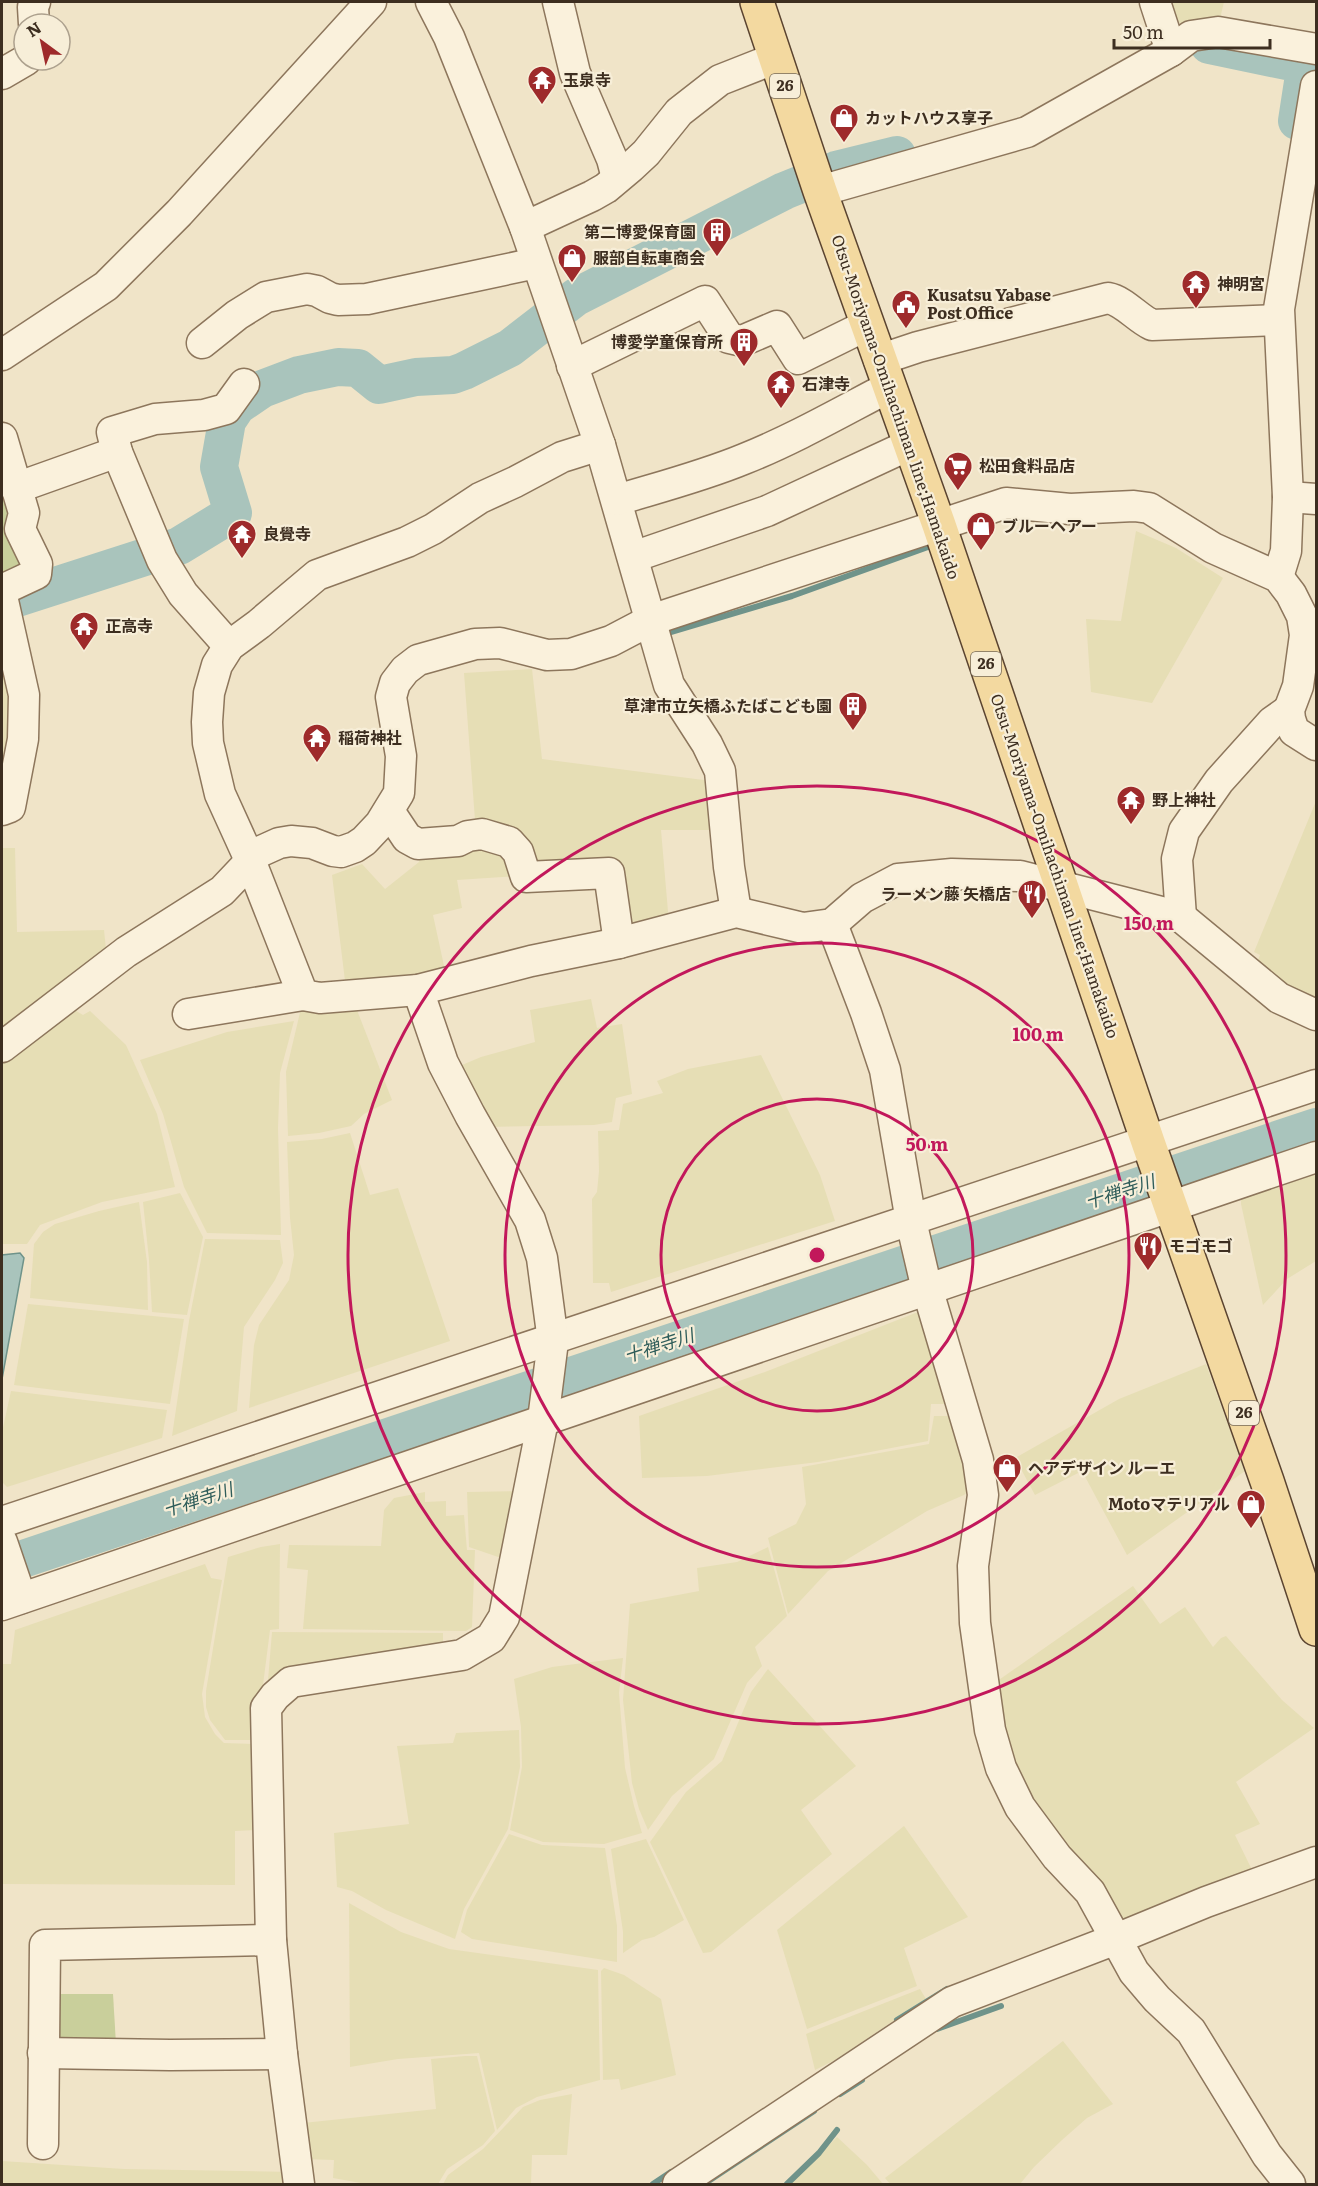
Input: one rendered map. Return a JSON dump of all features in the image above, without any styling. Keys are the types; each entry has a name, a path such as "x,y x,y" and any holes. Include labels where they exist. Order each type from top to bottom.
{"main road":[{"name":"Otsu-Moriyama-Omihachiman line;Hamakaido","path":"757,2 817,182 939,525 1149,1145 1317,1629"}],"street":[{"path":"2,355 106,286 179,213 371,2"},
{"path":"431,2 449,37 525,227 600,445 669,685 707,744 720,771 729,867 736,912"},
{"path":"558,2 574,73 612,159 617,178"},
{"path":"1155,2 1171,51"},
{"path":"817,182 1028,132 1171,51 1191,36 1218,32 1317,49"},
{"path":"525,227 592,196 617,178 646,153 679,112 720,80 776,58"},
{"path":"1278,577 1302,498 1278,320 1290,234 1317,86"},
{"path":"202,343 237,315 266,297 308,289 338,300 367,299 536,263"},
{"path":"617,500 711,472 804,432 918,347 1108,298 1115,299 1143,321 1152,325 1278,320"},
{"path":"572,366 705,302 729,338 742,341 777,326 798,359 867,325"},
{"path":"229,646 183,594 160,555 117,452 112,432 155,419 204,416 226,409 244,384"},
{"path":"2,438 24,513 20,529 38,564 36,573 4,589 3,603 24,695 23,739 10,807 2,810"},
{"path":"303,995 250,860 220,794 208,743 209,693 217,665 229,646 317,575 407,542 433,529 480,498 562,457 600,445"},
{"path":"633,557 767,511 909,446"},
{"path":"16,488 117,452"},
{"path":"3,1044 126,952 222,891 259,852 279,843 291,841 312,843 341,852 355,847 380,824 399,793 402,778 392,697 395,683 405,670 418,660 475,644 500,643 547,655 571,654 610,641 651,620 1006,503 1070,509 1134,506 1149,508 1213,548 1278,577 1291,594 1302,616 1305,635 1298,686 1289,710 1290,719 1294,731 1317,745"},
{"path":"1181,917 1178,859 1184,831 1219,781 1272,722 1289,710"},
{"path":"389,811 407,838 418,844 458,841 468,836 482,834 502,838 518,852 526,877 609,873 619,943"},
{"path":"189,1014 303,995 320,998 418,990 531,961 619,943 736,912 803,928 832,924 862,898 898,879 952,874 1020,876 1181,917 1279,998 1317,1015"},
{"path":"832,924 885,1070 912,1225 926,1285 978,1460 982,1495 973,1566 975,1623 990,1730 1001,1768 1020,1807 1057,1857 1090,1893 1134,1972 1157,1999 1191,2031 1267,2155 1290,2184"},
{"path":"299,2184 282,2054 271,1940 266,1708 275,1695 291,1682 462,1655 491,1638 504,1617 544,1415 552,1345 542,1258 530,1220 443,1063 418,990"},
{"path":"2,1522 552,1345 1149,1145 1317,1085"},
{"path":"2,1542 13,1597 1170,1202 1317,1157"},
{"path":"678,2184 952,2002 1206,1902 1317,1862"},
{"path":"43,2144 45,1945 271,1940"},
{"path":"43,2053 282,2054"}],"shaded area":[{"path":"1163,2 1224,2 1219,23 1200,25 1172,22"},
{"path":"1136,531 1176,548 1223,578 1152,703 1091,692 1086,619 1121,621"},
{"path":"2,632 16,680 2,801"},
{"path":"532,669 542,759 711,781 719,830 661,830 669,923 631,933 614,863 535,870 481,821 475,820 464,673"},
{"path":"1316,801 1316,1001 1281,982 1258,960 1260,955 1254,952"},
{"path":"489,840 518,876 457,880 462,908 433,915 446,975 346,989 332,875 362,864 385,889 419,862 420,847"},
{"path":"2,848 15,848 17,932 104,930 106,949 2,1031"},
{"path":"591,999 597,1028 622,1024 632,1094 616,1098 612,1122 594,1125 487,1127 455,1068 481,1057 535,1042 530,1010"},
{"path":"302,1004 355,1005 392,1100 364,1114 351,1126 319,1133 288,1136 286,1072"},
{"path":"73,1009 83,1015 90,1011 126,1045 157,1114 175,1187 102,1202 40,1225 27,1244 2,1244 2,1065 11,1055"},
{"path":"294,1021 280,1073 278,1128 281,1235 207,1233 184,1187 163,1114 140,1060 227,1032"},
{"path":"761,1055 820,1175 835,1221 611,1292 609,1283 593,1283 592,1199 597,1192 599,1171 598,1131 619,1130 623,1104 663,1093 657,1081 688,1069"},
{"path":"350,1133 370,1195 398,1188 450,1341 249,1408 254,1345 259,1325 289,1280 294,1255 287,1142 322,1139"},
{"path":"1316,1172 1316,1261 1287,1279 1263,1305 1241,1197"},
{"path":"180,1193 203,1237 187,1315 152,1312 143,1202"},
{"path":"139,1202 147,1262 148,1310 30,1298 34,1244 43,1232 55,1224"},
{"path":"205,1239 280,1240 283,1263 275,1280 244,1327 237,1411 172,1436 189,1321"},
{"path":"28,1304 184,1319 170,1404 14,1385"},
{"path":"923,1310 949,1404 931,1404 928,1441 818,1462 707,1476 642,1478 639,1416 765,1372"},
{"path":"1206,1364 1245,1471 1127,1555 1082,1471 1035,1495 1015,1458 1119,1399"},
{"path":"11,1391 167,1410 162,1438 7,1487 2,1482 2,1432"},
{"path":"934,1416 955,1416 969,1490 964,1495 927,1511 828,1571 788,1614 768,1538 796,1524 806,1504 802,1467 929,1444"},
{"path":"520,1491 504,1559 469,1547 467,1492"},
{"path":"425,1492 425,1502 446,1501 446,1516 464,1515 467,1550 475,1550 472,1627 466,1631 303,1629 308,1570 287,1568 289,1545 381,1546 384,1510 394,1498"},
{"path":"280,1544 279,1629 270,1630 256,1740 225,1740 210,1720 206,1707 206,1691 228,1557"},
{"path":"768,1547 787,1616 755,1647 762,1666 747,1683 714,1759 672,1796 648,1830 632,1783 623,1700 630,1604 699,1591 697,1568 737,1562"},
{"path":"205,1564 211,1578 222,1580 202,1694 205,1717 215,1734 224,1743 254,1744 258,1830 235,1831 235,1885 2,1884 2,1664 11,1664 15,1630"},
{"path":"1133,1586 1160,1624 1185,1607 1213,1647 1226,1636 1282,1700 1314,1728 1236,1782 1260,1824 1235,1835 1253,1872 1124,1920 1112,1916 1046,1829 1005,1750 993,1684"},
{"path":"272,1632 443,1633 443,1651 268,1680"},
{"path":"623,1658 619,1693 625,1768 642,1833 604,1844 543,1842 510,1830 522,1767 521,1727 514,1679 552,1667"},
{"path":"768,1669 856,1766 801,1810 832,1854 711,1952 703,1953 650,1842 686,1792 722,1761 751,1692"},
{"path":"519,1730 520,1767 508,1829 464,1909 455,1939 386,1910 352,1891 337,1887 334,1833 409,1824 397,1746 453,1743 456,1733"},
{"path":"904,1826 968,1917 904,1948 917,1986 807,2029 777,1930"},
{"path":"509,1834 542,1845 605,1848 617,1926 617,1962 472,1939 461,1932 467,1910"},
{"path":"646,1839 684,1920 654,1937 642,1940 623,1953 623,1932 611,1849"},
{"path":"349,1903 401,1932 449,1949 598,1970 600,2080 537,2097 516,2108 497,2130 479,2053 398,2059 350,2067"},
{"path":"604,1968 624,1975 661,1999 676,2075 621,2090 619,2079 603,2080 601,1971"},
{"path":"920,1989 926,1999 835,2060 815,2070 806,2034"},
{"path":"1063,2041 1113,2104 1087,2118 1034,2167 1020,2184 890,2184 885,2178"},
{"path":"477,2056 495,2131 483,2145 447,2169 438,2184 366,2184 333,2178 334,2160 306,2159 303,2123 436,2109 431,2059"},
{"path":"572,2094 567,2155 532,2155 531,2184 443,2184 448,2175 483,2149 523,2107 540,2100"},
{"path":"837,2137 867,2165 883,2184 789,2184"},
{"path":"2,2161 124,2169 294,2172 293,2184 2,2184"}],"green space":[{"path":"2,459 23,565 2,579"},
{"path":"53,1994 113,1994 116,2044 60,2040 50,2024"}],"water":[{"path":"20,1253 24,1258 2,1379 2,1255"}],"waterway":[{"path":"1209,45 1301,64 1305,69 1297,121"},
{"path":"2,603 179,546 233,513 219,467 227,421 237,406 262,389 299,375 338,367 358,368 379,385 416,377 453,375 464,371 510,348 576,297 784,191 836,170 897,155"},
{"path":"664,634 792,596 928,547"},
{"name":"十禅寺川","path":"2,1566 1316,1127"},
{"path":"897,2020 947,1989"},
{"path":"937,2029 1001,2006"},
{"path":"840,2094 862,2080"},
{"path":"704,2184 814,2111"},
{"path":"787,2184 819,2153 837,2130"},
{"path":"653,2184 671,2172"}],"place":[{"name":"玉泉寺","path":"542,106"},
{"name":"カットハウス享子","path":"844,144"},
{"name":"第二博愛保育園","path":"717,258"},
{"name":"服部自転車商会","path":"572,284"},
{"name":"神明宮","path":"1196,310"},
{"name":"Kusatsu Yabase Post Office","path":"906,330"},
{"name":"博愛学童保育所","path":"744,368"},
{"name":"石津寺","path":"781,410"},
{"name":"松田食料品店","path":"958,492"},
{"name":"ブルーヘアー","path":"981,552"},
{"name":"良覺寺","path":"242,560"},
{"name":"正高寺","path":"84,652"},
{"name":"草津市立矢橋ふたばこども園","path":"853,732"},
{"name":"稲荷神社","path":"317,764"},
{"name":"野上神社","path":"1131,826"},
{"name":"ラーメン藤 矢橋店","path":"1032,920"},
{"name":"モゴモゴ","path":"1148,1272"},
{"name":"ヘアデザイン ルーエ","path":"1007,1494"},
{"name":"Motoマテリアル","path":"1251,1530"}]}
